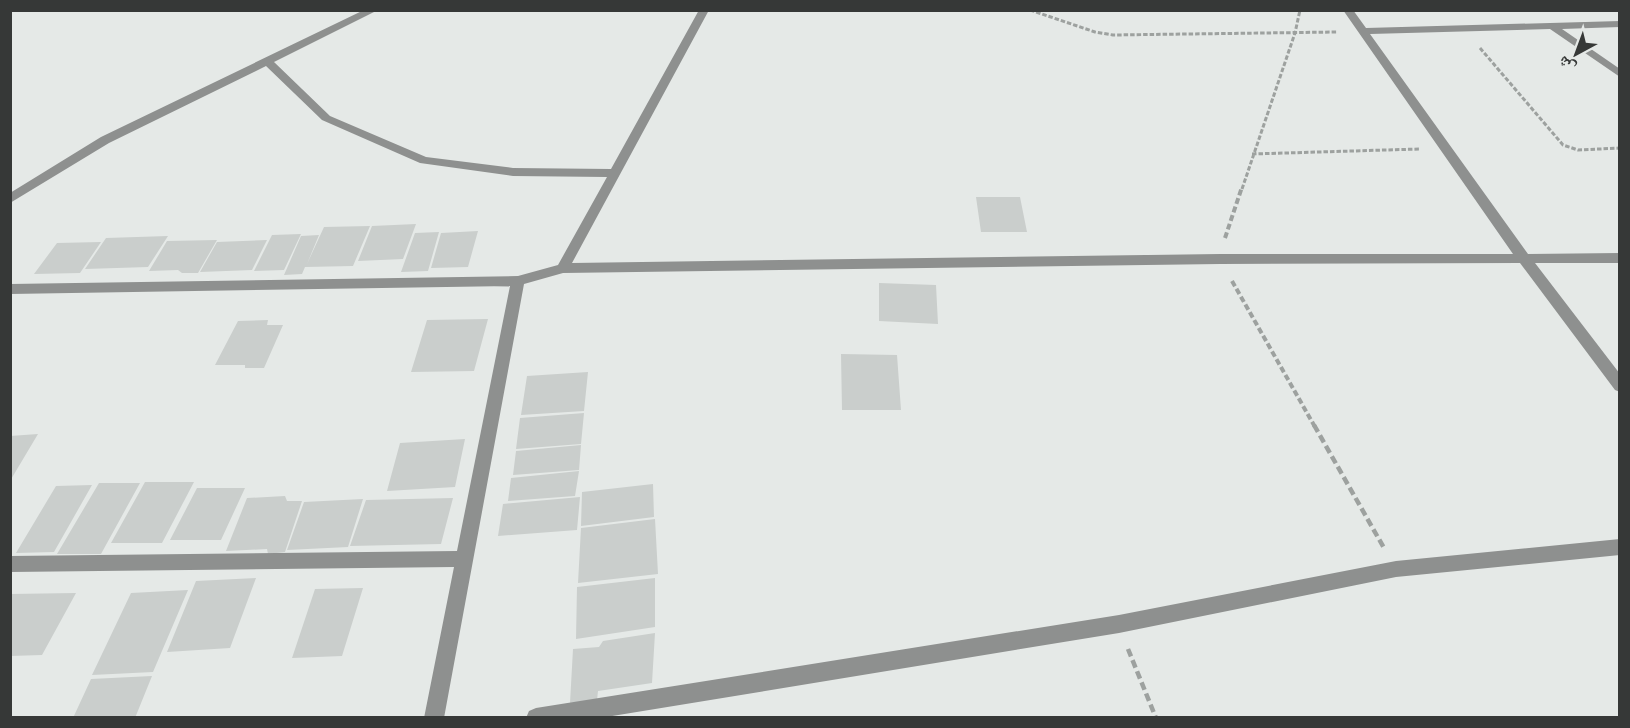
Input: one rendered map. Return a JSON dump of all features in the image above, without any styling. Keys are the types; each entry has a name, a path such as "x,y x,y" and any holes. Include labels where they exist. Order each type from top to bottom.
{"street":[{"path":"10,199 105,140 269,63 373,10"},
{"path":"563,268 704,10"},
{"path":"1348,10 1525,260 1620,386"},
{"path":"1362,31 1620,24"},
{"path":"1552,26 1620,74"},
{"path":"269,63 326,118 424,160 513,172 615,173"},
{"path":"10,290 518,281 563,268 1220,259 1620,258"},
{"path":"434,717 518,281"},
{"path":"536,717 1119,624 1396,569 1620,546"},
{"path":"10,564 463,559"}],"path":[{"path":"1030,10 1095,32 1113,35 1362,31"},
{"path":"1300,10 1295,33 1229,222 1220,259 1396,569"},
{"path":"1463,29 1563,145 1578,150 1620,148"},
{"path":"1252,154 1446,149"},
{"path":"1119,624 1156,717"}],"building":[{"path":"976,197 1020,197 1027,232 981,232"},
{"path":"416,224 403,259 358,261 372,226"},
{"path":"370,226 353,266 305,267 302,274 284,275 301,236 319,235 307,264 324,227"},
{"path":"478,231 468,267 431,268 441,233"},
{"path":"439,232 428,271 401,272 415,233"},
{"path":"301,234 284,270 254,271 272,235"},
{"path":"168,236 148,267 85,269 106,238"},
{"path":"217,240 198,273 182,273 178,270 149,271 167,241"},
{"path":"267,240 252,270 200,272 217,242"},
{"path":"101,242 80,273 34,274 57,243"},
{"path":"879,283 936,285 938,324 879,321"},
{"path":"488,319 474,371 411,372 427,320"},
{"path":"268,320 267,325 283,325 264,368 245,368 245,365 215,365 238,321"},
{"path":"841,354 897,355 901,410 842,410"},
{"path":"588,372 584,411 521,415 527,376"},
{"path":"584,413 581,444 516,449 520,418"},
{"path":"38,434 10,481 10,436"},
{"path":"465,439 455,487 387,491 400,443"},
{"path":"581,445 579,470 513,475 516,451"},
{"path":"579,471 575,496 508,501 511,478"},
{"path":"145,482 194,482 162,543 111,543"},
{"path":"99,483 140,483 101,554 57,554"},
{"path":"653,484 654,517 581,526 582,492"},
{"path":"92,485 54,552 16,553 56,486"},
{"path":"197,488 245,488 221,540 170,540"},
{"path":"285,496 287,501 302,501 285,552 268,554 267,549 226,551 247,498"},
{"path":"580,497 577,530 498,536 503,504"},
{"path":"453,498 441,544 350,546 366,500"},
{"path":"363,499 348,547 287,550 304,502"},
{"path":"655,519 658,574 578,583 581,528"},
{"path":"256,578 230,648 167,652 196,581"},
{"path":"655,578 655,627 576,639 577,587"},
{"path":"363,588 342,656 292,658 315,589"},
{"path":"188,590 153,672 92,675 131,593"},
{"path":"76,593 42,655 10,656 10,594"},
{"path":"655,633 652,683 598,691 597,700 570,703 573,649 599,647 603,641"},
{"path":"152,676 135,718 73,718 91,679"}]}
